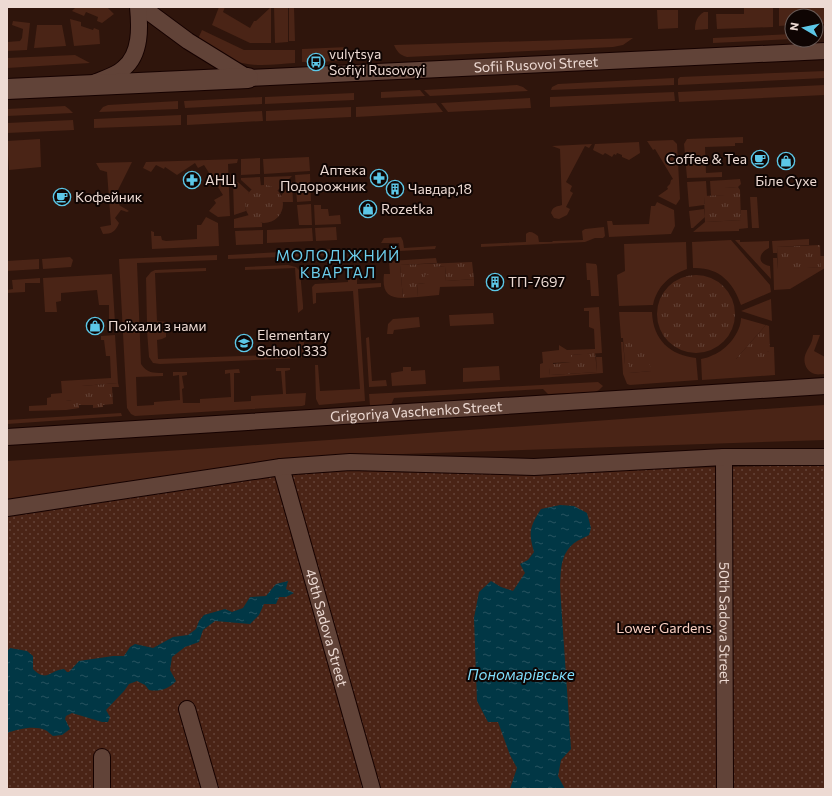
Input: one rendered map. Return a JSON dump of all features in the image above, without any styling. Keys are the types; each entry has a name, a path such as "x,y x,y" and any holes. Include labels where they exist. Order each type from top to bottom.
{"street":[{"path":"86,86 112,76 125,68 134,55 138,40 140,22 138,7"},
{"path":"142,7 182,37 248,78"},
{"name":"Sofii Rusovoi Street","path":"248,78 825,51"},
{"path":"7,89 248,78"},
{"name":"Grigoriya Vaschenko Street","path":"7,437 825,386"},
{"path":"7,508 281,467 350,462 534,467 724,457 825,457"},
{"name":"50th Sadova Street","path":"724,457 725,789"},
{"name":"49th Sadova Street","path":"281,467 372,789"},
{"path":"187,709 210,789"},
{"path":"102,757 102,789"}],"green space":[{"path":"76,7 107,7 114,14 102,23 97,21 98,17 86,12 84,16 72,11"},
{"path":"219,7 225,7 223,12 250,28 254,21 256,21 271,7 271,43 250,43 212,25"},
{"path":"274,7 288,7 288,42 275,43"},
{"path":"289,7 294,7 295,41 289,41"},
{"path":"744,7 773,7 773,27 717,29 716,14 744,14"},
{"path":"779,7 825,7 825,24 824,8 784,8 784,26 779,26"},
{"path":"657,10 678,10 678,28 658,29"},
{"path":"704,12 708,12 708,29 695,30 697,20"},
{"path":"70,19 81,22 81,26 93,30 94,28 99,30 100,44 74,46"},
{"path":"13,21 30,23 27,50 7,51 7,42 20,41 22,38 23,29 12,25"},
{"path":"37,25 62,25 66,46 34,48"},
{"path":"202,30 244,50 295,50 295,63 255,65 230,60 197,41"},
{"path":"784,34 784,39 713,43 713,38"},
{"path":"633,38 623,45 613,47 407,57 399,53 394,45"},
{"path":"348,47 348,61 302,62 302,49"},
{"path":"75,55 90,63 7,68 7,58"},
{"path":"825,71 825,78 678,85 678,79 680,77"},
{"path":"674,78 674,85 551,90 552,87 558,84"},
{"path":"517,85 528,91 430,96 424,90"},
{"path":"825,85 825,95 679,102 678,92"},
{"path":"420,90 425,96 381,98 381,92"},
{"path":"674,92 675,101 550,107 550,97"},
{"path":"354,93 354,100 265,104 265,97"},
{"path":"262,97 262,104 185,108 184,101"},
{"path":"530,98 531,108 448,112 441,103"},
{"path":"178,101 178,109 99,112 103,107 108,105"},
{"path":"436,103 443,112 356,117 356,107"},
{"path":"65,106 73,113 7,116 7,109"},
{"path":"351,107 351,117 266,121 266,111"},
{"path":"262,111 263,121 187,125 187,115"},
{"path":"181,115 181,125 94,128 94,119"},
{"path":"73,120 74,130 7,133 7,123"},
{"path":"743,137 743,143 735,143 735,146 705,147 706,173 722,172 722,177 687,178 684,144 687,139"},
{"path":"40,139 41,167 9,170 7,141"},
{"path":"673,140 677,144 680,199 676,205 658,196 668,189 667,187 673,179 655,149 653,150 647,141"},
{"path":"639,142 640,153 629,160 617,153 612,157 605,153 603,155 593,150 595,144"},
{"path":"592,144 589,148 585,146 566,182 572,186 570,191 573,193 566,207 570,209 567,215 559,219 554,218 551,213 553,209 562,205 560,149 552,146"},
{"path":"309,157 310,171 264,174 263,159"},
{"path":"260,158 260,174 241,175 241,159"},
{"path":"238,159 237,163 228,164 230,216 218,217 209,211 216,203 214,200 223,195 204,165 198,168 195,163 177,175 165,167 164,169 156,165 151,172 143,168 146,162"},
{"path":"132,162 114,198 121,201 119,205 129,211 127,212 121,210 115,218 119,223 113,232 103,234 100,227 111,225 107,172 100,170 96,163"},
{"path":"310,174 311,201 297,202 295,175"},
{"path":"292,176 277,191 270,186 264,186 264,177"},
{"path":"260,177 261,186 252,190 241,180 241,178"},
{"path":"740,179 741,184 738,187 725,188 725,195 711,196 710,181"},
{"path":"292,181 293,202 282,202 281,196"},
{"path":"706,181 707,196 704,196 704,205 689,207 687,182"},
{"path":"233,182 238,182 249,192 245,205 246,211 234,215"},
{"path":"264,185 277,191 283,204 277,217 264,223 251,217 245,204 251,191"},
{"path":"738,187 740,190 741,220 705,222 704,196 725,195 724,188"},
{"path":"750,197 757,197 759,228 752,228"},
{"path":"657,202 674,210 675,226 671,234 609,237 607,221 612,221 613,225 649,224 651,206 655,206"},
{"path":"311,204 312,225 299,225 297,205"},
{"path":"314,205 321,205 321,209 328,209 329,216 340,215 341,224 315,225"},
{"path":"704,209 705,217 693,228 691,228 689,211"},
{"path":"741,210 747,210 748,228 739,229 739,231 693,232 705,222 741,220"},
{"path":"249,215 262,223 262,227 234,228 234,219"},
{"path":"206,217 218,223 219,246 152,249 151,231 154,232 154,236 161,236 162,240 166,241 197,239 197,225 201,225"},
{"path":"336,227 337,240 316,241 315,228"},
{"path":"604,227 605,236 603,238 595,238 585,242 481,247 481,244 526,242 526,234 530,232 538,236 539,242 583,240 582,231 585,229"},
{"path":"312,228 313,241 267,243 267,230"},
{"path":"263,230 263,244 236,245 235,231"},
{"path":"401,237 404,248 436,246 435,249 400,251 399,243 381,243 384,238"},
{"path":"809,239 809,245 777,247 777,253 773,253 772,241"},
{"path":"731,240 770,285 771,292 741,305 734,289 718,273 702,268 693,268 692,242"},
{"path":"735,240 740,240 740,242 769,241 769,248 765,250 760,258 763,263 770,266 771,279"},
{"path":"686,242 687,269 675,274 665,282 658,292 653,305 619,306 617,275 625,271 624,244"},
{"path":"820,245 821,267 778,270 777,247"},
{"path":"337,249 337,252 334,255 228,259 228,255"},
{"path":"217,255 217,260 137,263 141,364 148,371 153,373 163,373 163,376 136,377 137,406 154,405 154,402 180,400 179,375 173,376 173,372 187,372 187,375 182,376 184,388 182,389 183,403 200,403 200,399 231,397 230,373 225,374 225,370 239,369 240,373 234,373 234,402 251,401 251,396 283,394 281,371 276,371 276,368 290,368 290,370 285,371 286,394 306,393 305,405 135,416 131,414 127,408 119,259"},
{"path":"820,256 824,256 825,268 790,289 774,290 773,258 777,258 778,269 821,267"},
{"path":"70,257 73,260 71,267 43,269 42,259"},
{"path":"436,258 437,263 400,265 403,298 389,295 384,285 384,274 390,274 389,261"},
{"path":"39,259 39,269 7,271 7,261"},
{"path":"472,262 474,279 446,281 445,266 434,267 434,274 425,275 425,283 417,284 418,297 403,298 400,265"},
{"path":"586,263 596,264 597,266 599,296 591,296 590,280 587,280"},
{"path":"288,265 296,267 300,271 303,309 298,313 295,268 245,270 245,267"},
{"path":"445,266 446,281 474,279 474,286 440,287 439,295 418,297 417,284 425,283 425,275 434,267"},
{"path":"206,268 206,271 155,273 157,321 167,323 147,324 146,278 151,272 155,270"},
{"path":"112,274 115,323 109,324 109,305 99,305 97,290 61,293 61,301 56,302 57,312 45,312 43,278"},
{"path":"696,275 711,278 723,287 732,299 735,314 732,329 723,341 711,350 696,353 681,350 669,341 660,329 657,314 660,299 669,287 681,278"},
{"path":"357,276 357,284 381,283 381,287 358,289 365,401 319,405 316,399 315,365 318,365 320,391 360,389 353,291 316,293 316,303 313,304 312,287 315,284 348,282 348,277"},
{"path":"40,278 40,283 25,283 25,292 7,293 7,290 13,289 12,280"},
{"path":"771,299 772,321 741,311"},
{"path":"599,307 602,353 571,355 571,362 553,363 553,368 549,368 550,375 597,372 596,357 602,357 603,373 540,378 540,364 543,363 542,352 559,350 559,345 567,350 595,349 594,329 589,327 589,311 584,311 584,308"},
{"path":"619,312 652,312 656,331 665,344 671,350 696,358 698,380 627,384 623,374 621,342 623,342 625,364 629,364 629,373 651,371 632,352 632,338 621,338"},
{"path":"493,313 494,324 450,326 449,315"},
{"path":"419,317 420,327 394,330 393,334 387,334 388,324 393,319"},
{"path":"741,318 766,325 736,359 756,357 769,351 769,347 774,347 775,375 702,380 701,359 718,353 728,345 739,329"},
{"path":"766,325 769,326 770,351 767,352 767,357 757,357 756,360 738,361 736,359"},
{"path":"166,330 166,337 157,340 158,359 299,354 299,336 304,340 304,355 301,358 160,364 153,363 149,357 147,331"},
{"path":"115,335 118,383 82,386 82,393 72,400 66,401 66,410 29,411 29,406 47,405 47,398 51,397 51,394 62,393 61,381 111,378 110,356 106,356 104,340 101,340 101,336"},
{"path":"813,335 820,335 814,351 825,357 825,374 812,373 807,369 805,363 804,359"},
{"path":"369,337 372,381 386,380 387,386 369,387 366,338"},
{"path":"623,338 632,338 632,352 642,351 649,360 651,371 629,373 629,364 625,364"},
{"path":"595,353 597,372 550,375 549,368 553,368 553,364 571,362 571,355"},
{"path":"499,366 500,380 463,382 463,368"},
{"path":"403,367 411,367 411,371 425,370 426,384 392,386 391,373 403,371"},
{"path":"598,382 603,386 595,392 548,394 543,389 394,398 391,405 370,406 369,394"},
{"path":"118,383 119,387 112,387 113,404 93,408 93,405 79,405 79,408 66,410 66,401 72,400 72,394 82,393 82,386"},
{"path":"825,405 825,440 282,458 7,502 7,461"},
{"path":"121,413 122,416 7,424 7,420"},
{"name":"Lower Gardens","path":"825,465 825,789 7,789 7,514 286,471 349,468 534,471"}],"water":[{"name":"Пономарівське","path":"560,505 574,506 587,513 591,528 589,535 576,542 568,549 563,559 561,570 560,587 571,749 561,760 558,776 565,789 510,789 517,768 510,755 498,722 488,722 477,701 474,618 479,592 491,581 501,587 513,591 525,573 520,564 528,560 534,552 531,539 531,529 534,520 541,509"},
{"path":"288,581 286,589 294,593 286,597 279,597 276,604 264,604 259,615 250,624 215,621 203,630 199,642 185,647 172,657 170,670 176,681 170,686 153,691 149,690 145,685 137,681 129,684 106,710 110,717 108,722 102,722 72,713 66,716 65,719 70,729 62,735 53,736 46,730 36,728 21,729 7,733 7,651 10,648 27,651 33,656 33,669 42,675 48,675 64,669 69,672 79,661 113,656 124,656 130,647 135,644 153,648 173,637 188,635 196,629 199,621 204,615 225,609 232,612 243,608 250,597 266,596 276,584"}],"place":[{"name":"vulytsya Sofiyi Rusovoyi","path":"316,62"},
{"name":"Coffee & Tea","path":"760,159"},
{"name":"Біле Сухе","path":"786,161"},
{"name":"Аптека Подорожник","path":"379,178"},
{"name":"АНЦ","path":"192,180"},
{"name":"Чавдар,18","path":"395,189"},
{"name":"Кофейник","path":"62,197"},
{"name":"Rozetka","path":"368,209"},
{"name":"ТП-7697","path":"495,282"},
{"name":"Поїхали з нами","path":"95,326"},
{"name":"Elementary School 333","path":"244,343"}],"district":[{"name":"МОЛОДІЖНИЙ КВАРТАЛ","path":"338,264"}]}
